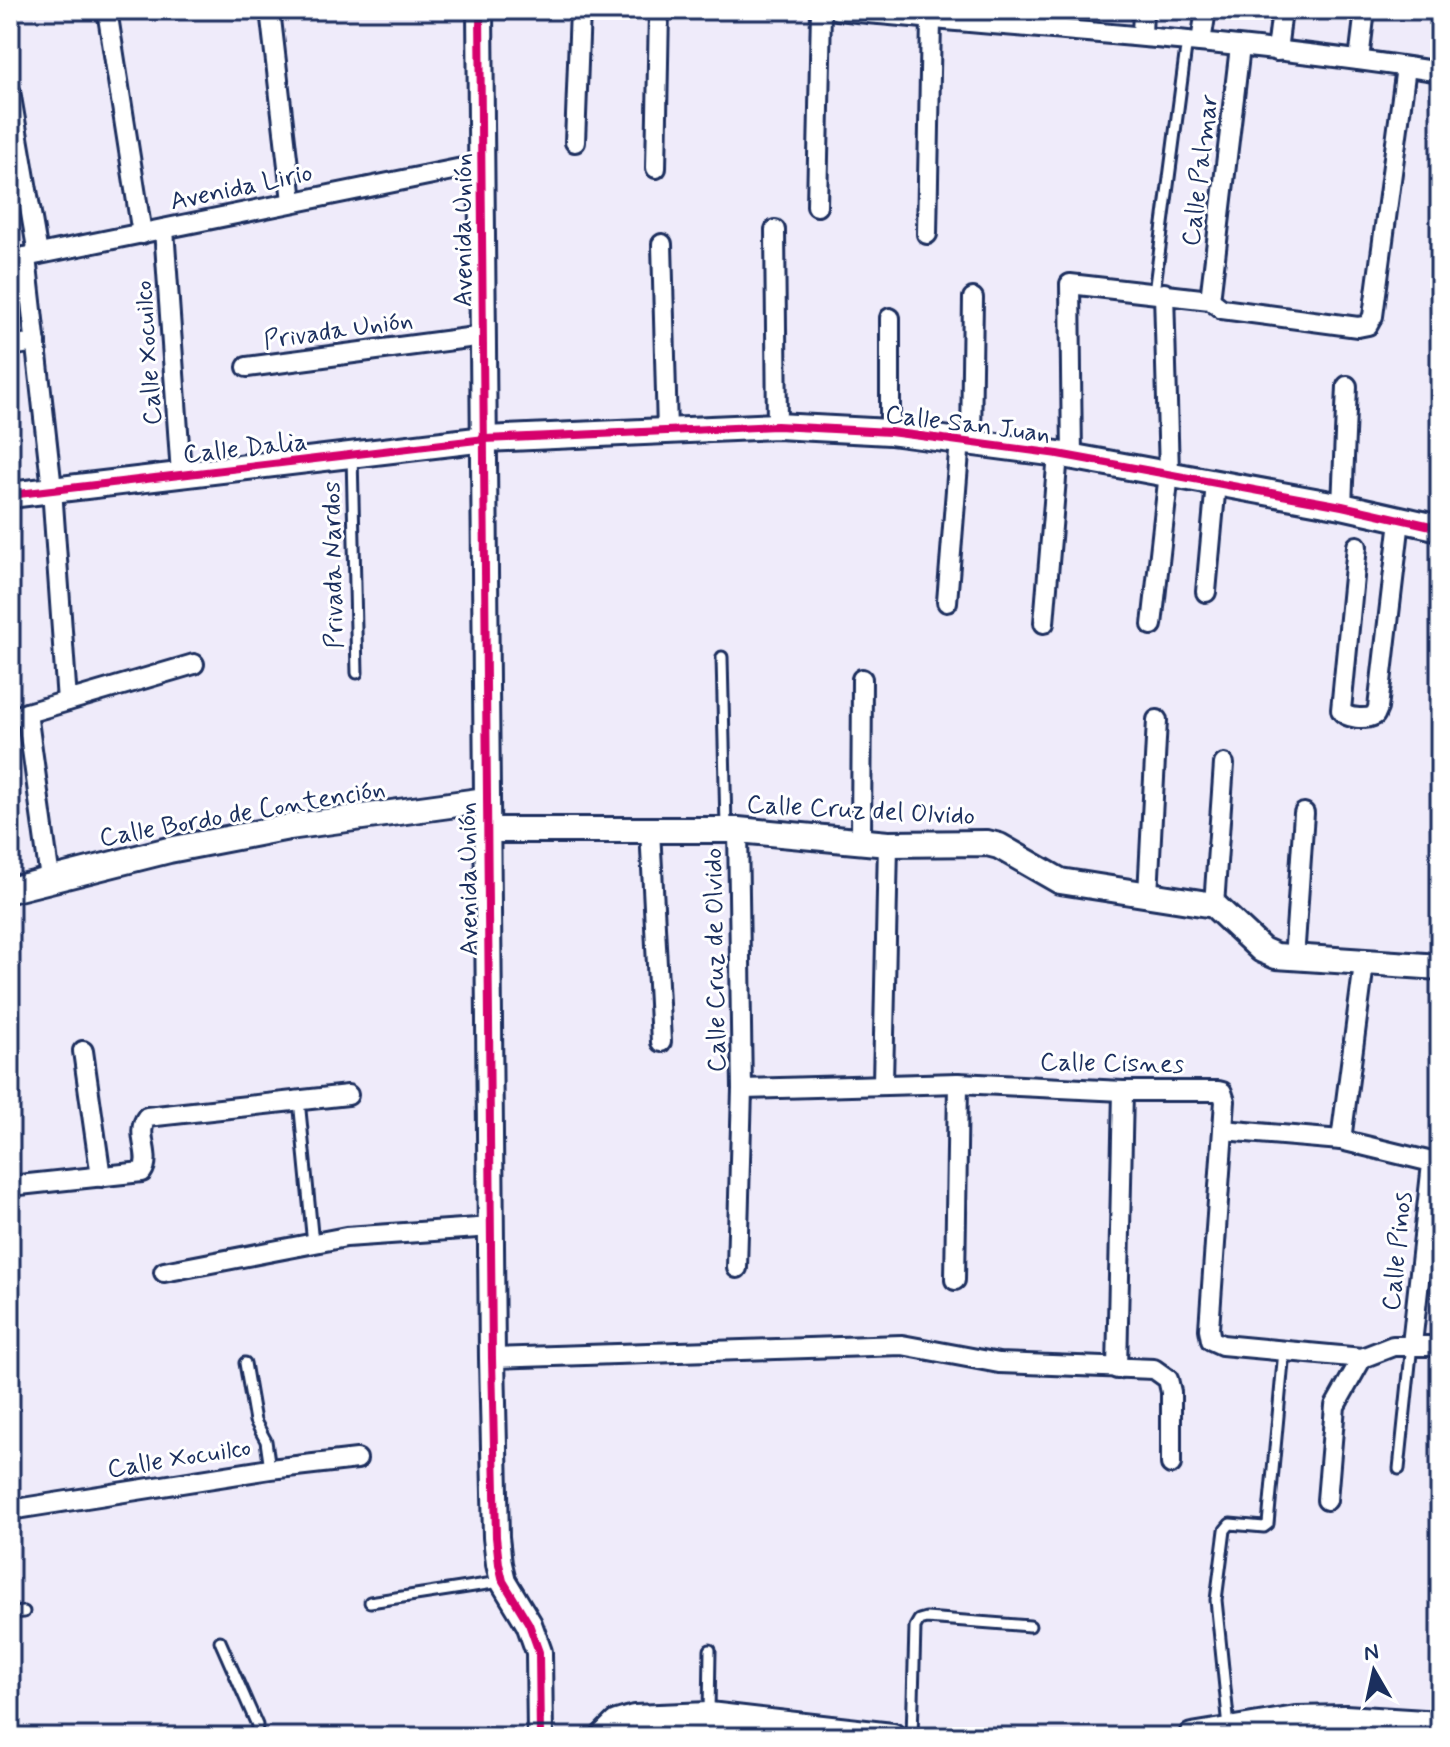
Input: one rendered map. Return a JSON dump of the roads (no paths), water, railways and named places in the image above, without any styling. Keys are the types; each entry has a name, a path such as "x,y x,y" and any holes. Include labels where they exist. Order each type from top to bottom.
{"main road":[{"path":"604,1737 617,1724 634,1719 709,1716 892,1737"},
{"path":"1192,1737 1244,1731 1296,1720 1345,1719 1440,1725"}],"street":[{"path":"107,10 142,234"},
{"path":"270,10 292,201"},
{"name":"Avenida Unión","path":"480,10 496,1537 503,1581 529,1624 539,1652 540,1737"},
{"path":"575,142 580,10"},
{"path":"656,168 659,10"},
{"path":"817,206 821,10"},
{"path":"837,10 903,13 1142,35 1440,72"},
{"path":"1142,35 1143,10"},
{"path":"1194,41 1206,10"},
{"path":"1277,51 1282,10"},
{"path":"1359,60 1365,10"},
{"path":"927,234 935,16"},
{"name":"Calle Palmar","path":"1210,300 1240,47"},
{"path":"1044,623 1065,456 1070,284 1210,300 1222,309 1358,327 1368,325 1373,316 1406,67"},
{"path":"10,91 25,257 52,489 67,701"},
{"name":"Avenida Lirio","path":"25,257 482,164"},
{"name":"Calle Xocuilco","path":"164,229 181,474"},
{"path":"775,230 777,426"},
{"path":"662,244 667,431"},
{"path":"1152,625 1169,473 1159,293"},
{"path":"947,602 965,441 973,298"},
{"path":"890,318 890,432"},
{"name":"Privada Unión","path":"247,367 483,336"},
{"path":"10,346 36,342"},
{"path":"1342,506 1347,386"},
{"name":"Calle San Juan","path":"485,439 777,426 890,432 1169,473 1440,528"},
{"name":"Calle Dalia","path":"10,495 485,439"},
{"path":"1206,592 1216,483"},
{"path":"1357,546 1342,713 1369,718 1375,715 1400,520"},
{"path":"50,879 18,716 194,664"},
{"path":"861,842 862,679"},
{"path":"1148,895 1157,720"},
{"path":"1224,764 1214,905 1262,950 1276,956 1440,967"},
{"name":"Calle Bordo de Contención","path":"10,890 169,850 289,827 486,800"},
{"path":"1294,959 1304,813"},
{"name":"Calle Cruz del Olvido","path":"487,830 732,831 888,844 987,843 999,846 1060,881 1214,905"},
{"path":"650,830 661,1042"},
{"name":"Calle Cruz de Olvido","path":"732,831 742,1089 737,1268"},
{"path":"883,1083 888,844"},
{"path":"1341,1140 1364,964"},
{"path":"83,1051 101,1177"},
{"path":"955,1280 958,1083"},
{"name":"Calle Cisnes","path":"742,1089 958,1083 1123,1091 1218,1091 1224,1096 1223,1130"},
{"path":"1117,1369 1123,1091"},
{"path":"10,1186 145,1170 142,1128 147,1117 348,1095"},
{"path":"1436,1164 1341,1140 1223,1130 1210,1335 1216,1343 1362,1358 1393,1346 1440,1346"},
{"name":"Calle Pinos","path":"1412,1344 1436,1164"},
{"path":"164,1272 346,1237 492,1227"},
{"path":"492,1358 902,1345 999,1363 1154,1369 1168,1379 1171,1392 1171,1464"},
{"path":"1327,1500 1335,1406 1362,1358"},
{"name":"Calle Xocuilco","path":"10,1510 270,1469 357,1459"}],"lane":[{"path":"1159,293 1194,41"},
{"name":"Privada Nardos","path":"352,455 357,673"},
{"path":"722,657 732,831"},
{"path":"299,1100 313,1244"},
{"path":"1399,1469 1412,1344"},
{"path":"1244,1731 1216,1600 1228,1524 1264,1527 1269,1521 1284,1351"},
{"path":"245,1363 255,1421 266,1441 270,1469"},
{"path":"370,1602 503,1581"},
{"path":"10,1613 24,1612"},
{"path":"912,1737 915,1627 919,1620 1030,1626"},
{"path":"220,1641 257,1725 256,1737"},
{"path":"709,1716 710,1650"}]}
